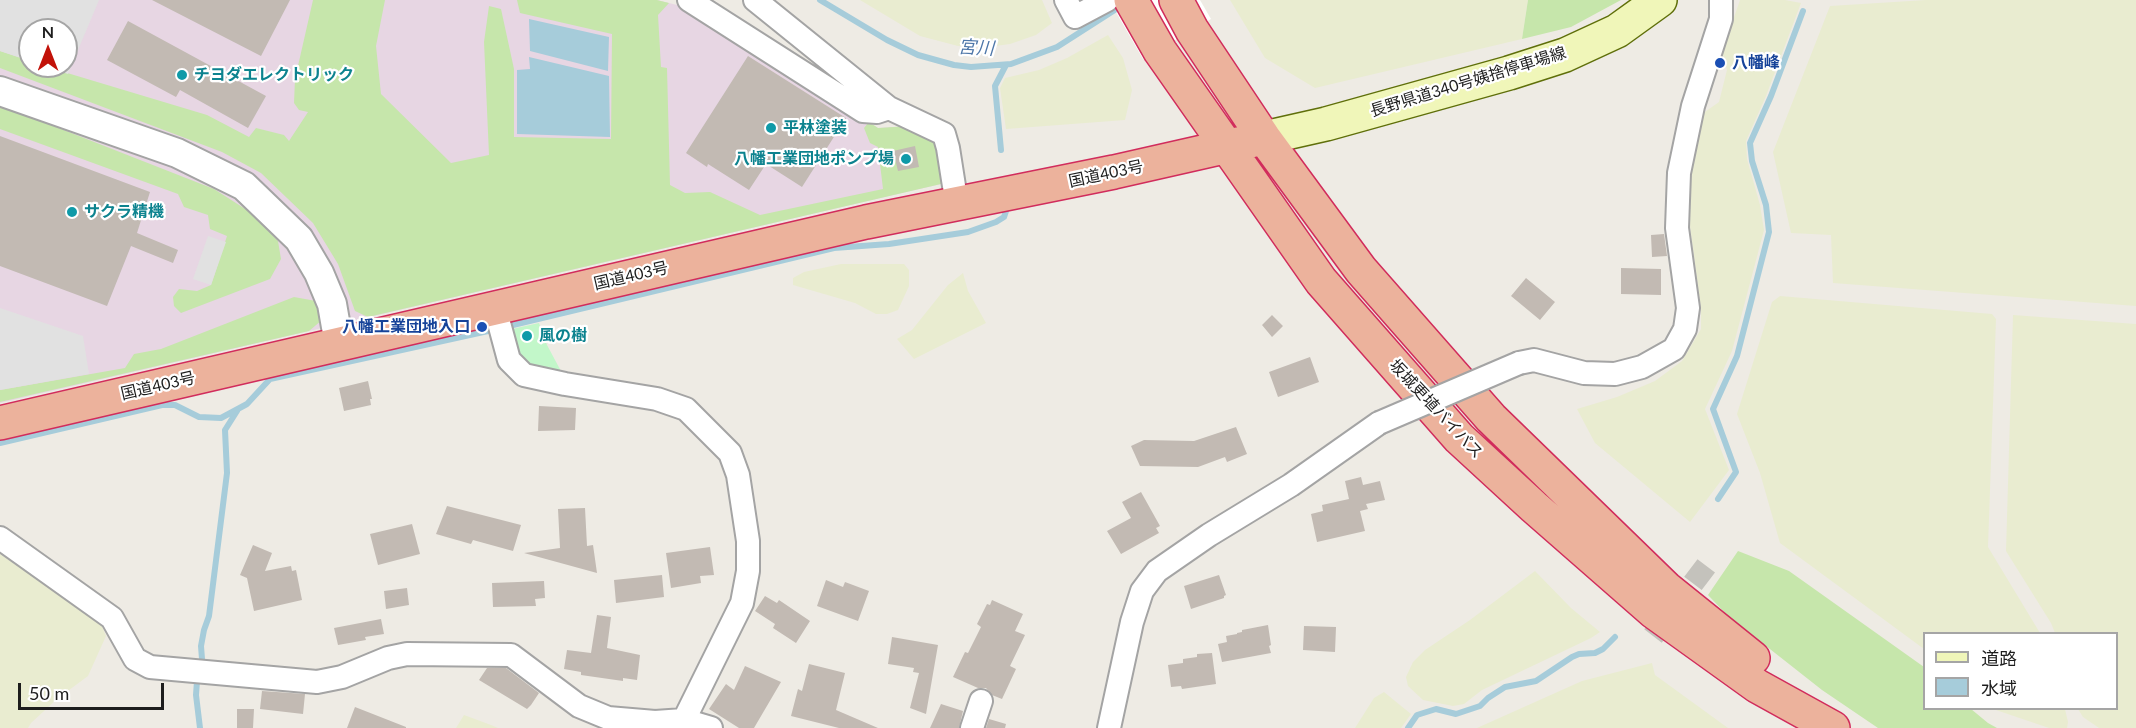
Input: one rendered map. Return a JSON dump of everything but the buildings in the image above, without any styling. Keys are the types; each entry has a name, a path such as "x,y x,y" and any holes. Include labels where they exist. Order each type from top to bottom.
{"highway":[{"name":"坂城更埴バイパス","path":"1131,0 1160,51 1321,281 1460,438 1534,507 1654,612 1757,686 1833,728"},
{"name":"坂城更埴バイパス","path":"1176,0 1192,30 1264,138 1361,270 1491,418 1666,588 1844,728"},
{"name":"国道403号","path":"0,423 339,344 499,321 866,222 957,205 1264,138"}],"main road":[{"name":"長野県道340号姨捨停車場線","path":"1264,138 1337,121 1565,55 1617,31 1660,0"}],"street":[{"path":"689,0 863,111 878,112 889,108"},
{"path":"754,0 889,108 944,134 957,205"},
{"path":"1066,0 1075,17 1107,0"},
{"path":"1109,728 1132,622 1142,591 1157,571 1209,535 1291,486 1379,423 1519,363 1534,360 1584,374 1614,374 1642,367 1674,350 1685,329 1688,308 1677,228 1679,173 1693,106 1721,19 1721,0"},
{"path":"0,91 177,153 244,186 299,239 319,273 332,304 339,344"},
{"path":"499,321 509,360 524,375 583,388 657,399 686,409 730,453 738,476 748,541 748,571 742,603 684,720"},
{"path":"0,538 112,618 135,659 150,667 317,682 342,677 388,658 407,654 511,655 579,706 608,718 655,722 684,720 711,728"},
{"path":"972,728 981,701"}],"shaded area":[{"path":"0,0 657,0 681,6 878,128 909,126 941,184 0,403"},
{"path":"0,0 99,0 78,50 78,18 18,18 18,57 0,51"},
{"path":"208,236 226,242 211,285 193,279"},
{"path":"0,308 83,336 89,374 0,390"}],"green space":[{"path":"313,0 385,0 376,46 381,94 451,163 489,155 484,42 489,6 501,9 514,69 514,137 611,139 612,34 520,13 517,0 657,0 669,3 658,15 661,67 667,68 670,185 685,193 710,192 760,215 883,189 878,147 870,143 864,128 869,122 878,128 909,126 934,139 941,155 941,184 368,317 355,311 338,264 313,223 261,173 222,152 26,78 78,76 207,115 249,137 256,128 284,135 289,141 308,112 299,110 294,103 295,79"},
{"path":"860,0 1042,0 1052,23 1036,35 1010,44 988,47 958,46 920,36"},
{"path":"1230,0 1528,0 1522,39 1315,88 1265,58"},
{"path":"1528,0 1621,0 1571,27 1522,39"},
{"path":"1740,0 1785,0 1801,3 1766,96 1746,141 1747,159 1760,205 1764,230 1732,351 1705,409 1729,470 1690,522 1595,443 1577,409 1617,397 1655,381 1682,361 1701,329 1701,309 1690,226 1691,161 1702,114 1719,102 1727,70 1722,52"},
{"path":"1926,0 2136,0 2136,306 1833,283 1831,235 1791,233 1773,152 1830,6"},
{"path":"1108,35 1123,58 1132,90 1125,120 1006,129 1000,88 1005,78 1039,70 1067,58"},
{"path":"0,51 18,57 18,75 0,68"},
{"path":"0,105 214,189 250,212 278,241 281,259 270,279 181,313 174,306 173,297 179,289 197,291 211,285 227,236 210,229 208,215 184,207 178,194 0,129"},
{"path":"841,264 904,264 909,270 909,286 898,310 887,314 876,314 855,303 793,285 793,278 804,272"},
{"path":"963,273 968,291 986,323 914,359 897,339 912,330 948,285"},
{"path":"1780,296 1992,314 1996,319 1988,547 2039,632 1923,632 1923,648 1780,543 1760,473 1737,414 1772,302"},
{"path":"294,297 316,301 322,320 309,331 0,402 0,390 125,368 134,354 161,349"},
{"path":"2013,315 2136,324 2136,728 2099,728 2083,717 2079,710 2118,710 2118,632 2055,632 2006,551"},
{"path":"539,323 547,345 562,373 534,366 525,361 519,353 512,329"},
{"path":"1738,551 1789,571 1923,666 1923,710 1972,710 1997,728 1878,728 1822,690 1728,616 1708,595"},
{"path":"0,554 91,616 102,626 106,636 88,676 57,699 28,728 0,728"},
{"path":"1535,571 1571,608 1600,632 1482,690 1464,704 1453,706 1423,700 1408,686 1406,677 1413,662 1425,650 1470,620"},
{"path":"1652,663 1655,675 1728,728 1477,728 1582,681"},
{"path":"1384,692 1411,714 1401,728 1355,728 1374,698"},
{"path":"1996,710 2065,710 2067,728 2049,728"},
{"path":"464,715 491,725 498,728 456,728"}],"water":[{"path":"529,19 609,37 608,71 530,51"},
{"path":"529,57 609,76 610,137 517,134 517,70 530,69"}],"pier":[{"path":"1109,0 1200,0 1211,19 1143,59"}],"waterway":[{"name":"宮川","path":"820,0 887,40 918,55 954,65 971,67 1011,64 1057,47 1121,6"},
{"path":"1718,499 1736,472 1713,409 1737,356 1769,232 1766,205 1752,161 1750,143 1771,96 1803,11"},
{"path":"1001,150 995,86 1006,65"},
{"path":"0,443 162,405 175,405 199,417 221,418 247,404 270,379 488,331 834,248 889,244 968,232 996,222 1004,217 1006,211"},
{"path":"202,659 201,646 209,616 227,473 225,430 237,411"},
{"path":"1408,728 1417,715 1436,709 1456,714 1480,706 1505,687 1536,681 1572,657 1595,653 1603,649 1615,637"},
{"path":"197,681 196,695 200,728"}],"tunnel":[{"path":"1653,636 1710,561"}],"place":[{"name":"八幡峰","path":"1720,63"},
{"name":"チヨダエレクトリック","path":"182,75"},
{"name":"平林塗装","path":"771,128"},
{"name":"八幡工業団地ポンプ場","path":"906,159"},
{"name":"サクラ精機","path":"72,212"},
{"name":"八幡工業団地入口","path":"482,327"},
{"name":"風の樹","path":"527,336"}]}
